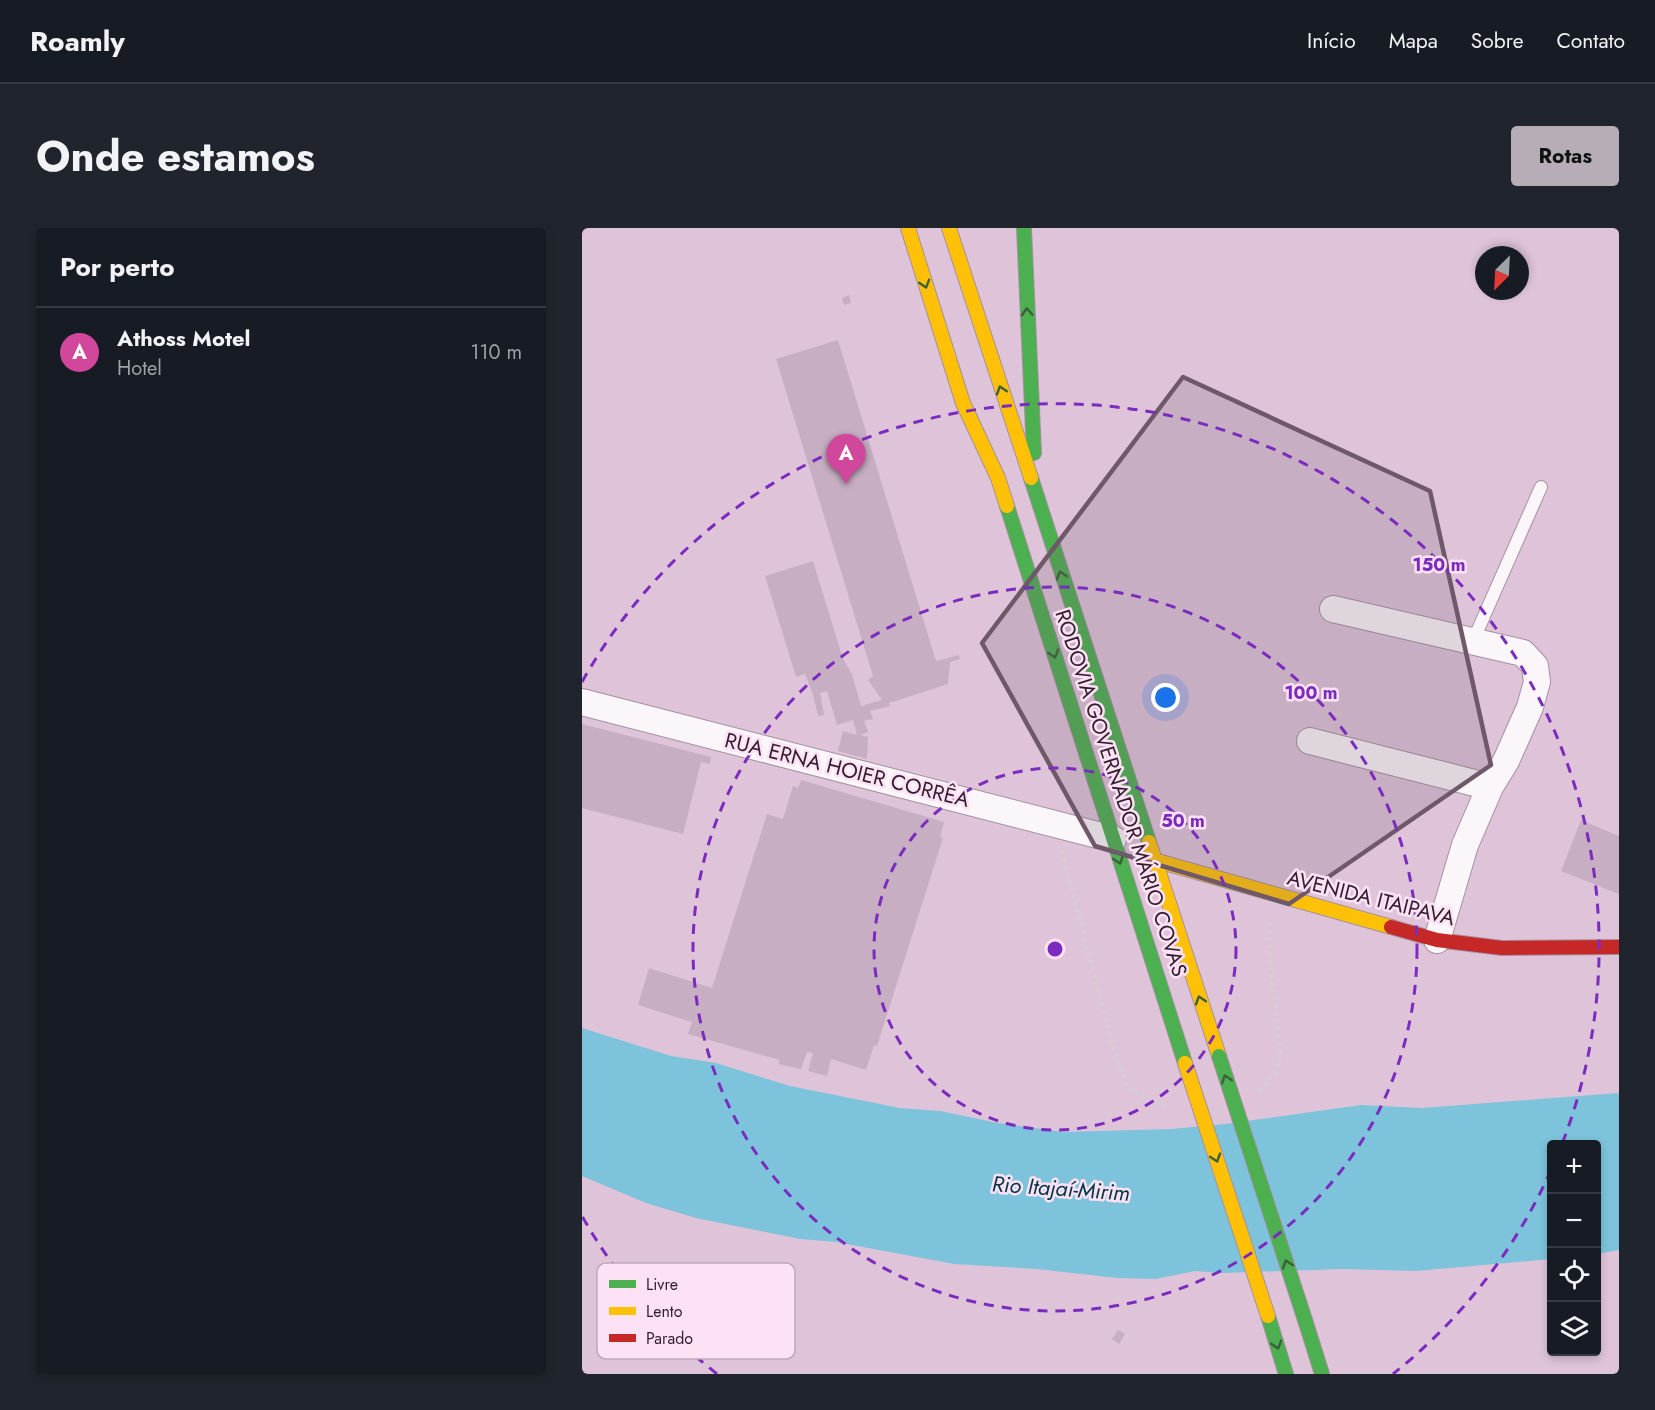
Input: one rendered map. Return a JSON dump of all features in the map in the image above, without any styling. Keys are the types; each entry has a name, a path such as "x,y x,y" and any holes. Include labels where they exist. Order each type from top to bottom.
{"main road":[{"name":"RODOVIA GOVERNADOR MÁRIO COVAS","path":"908,228 963,403 998,478 1286,1374"},
{"name":"RODOVIA GOVERNADOR MÁRIO COVAS","path":"949,228 1322,1374"},
{"path":"1024,228 1036,496"},
{"path":"907,272 963,403"},
{"name":"AVENIDA ITAIPAVA","path":"1154,860 1437,940 1502,948 1619,947"}],"street":[{"path":"1333,609 1523,653 1535,666 1537,682 1530,707 1506,761 1490,787 1465,845 1437,940"},
{"name":"RUA ERNA HOIER CORRÊA","path":"582,702 1113,839"},
{"path":"1310,741 1490,787"}],"lane":[{"path":"1473,641 1541,487"}],"highlighted area":[{"path":"1183,377 1430,491 1491,765 1289,904 1095,846 982,643"}],"water":[{"name":"Rio Itajaí-Mirim","path":"582,1028 671,1056 716,1063 790,1086 900,1108 940,1111 998,1123 1063,1132 1172,1129 1361,1105 1422,1108 1619,1093 1619,1250 1601,1253 1601,1140 1547,1140 1547,1259 1416,1271 1343,1269 1222,1273 1195,1271 1156,1279 1117,1278 1037,1269 954,1264 836,1242 800,1239 696,1218 646,1203 582,1176"}],"building":[{"path":"849,295 851,303 844,305 842,298"},
{"path":"838,340 936,661 959,655 960,659 950,662 948,684 889,703 890,706 870,711 873,719 864,721 868,732 860,735 868,737 867,759 838,751 843,731 857,735 853,720 837,725 827,691 820,693 824,715 818,716 805,674 796,677 765,576 813,561 843,659 852,674 861,706 882,700 868,680 873,676 776,359"},
{"path":"582,724 711,757 710,764 701,762 683,834 582,808"},
{"path":"801,780 944,822 940,837 943,838 877,1046 874,1045 866,1070 831,1059 827,1076 808,1071 813,1053 807,1052 801,1069 778,1064 780,1060 688,1034 692,1022 638,1005 649,968 712,988 767,814 783,819 793,786 798,788"},
{"path":"1581,820 1619,836 1619,894 1561,871"},
{"path":"1118,1330 1125,1334 1119,1344 1112,1339"}],"traffic: fast":[{"path":"1024,228 1034,453"},
{"path":"1031,478 1149,842"},
{"path":"1007,506 1185,1063"},
{"path":"1219,1056 1305,1320"},
{"path":"1268,1316 1286,1374"},
{"path":"1305,1320 1322,1374"}],"traffic: slow":[{"path":"908,228 963,403 998,478 1007,506"},
{"path":"949,228 1031,478"},
{"path":"1149,842 1219,1056"},
{"path":"1154,860 1391,927"},
{"path":"1185,1063 1268,1316"}],"traffic: jam":[{"path":"1391,927 1437,940 1502,948 1619,947"}],"place":[{"name":"Athoss Motel","path":"846,484"}]}
